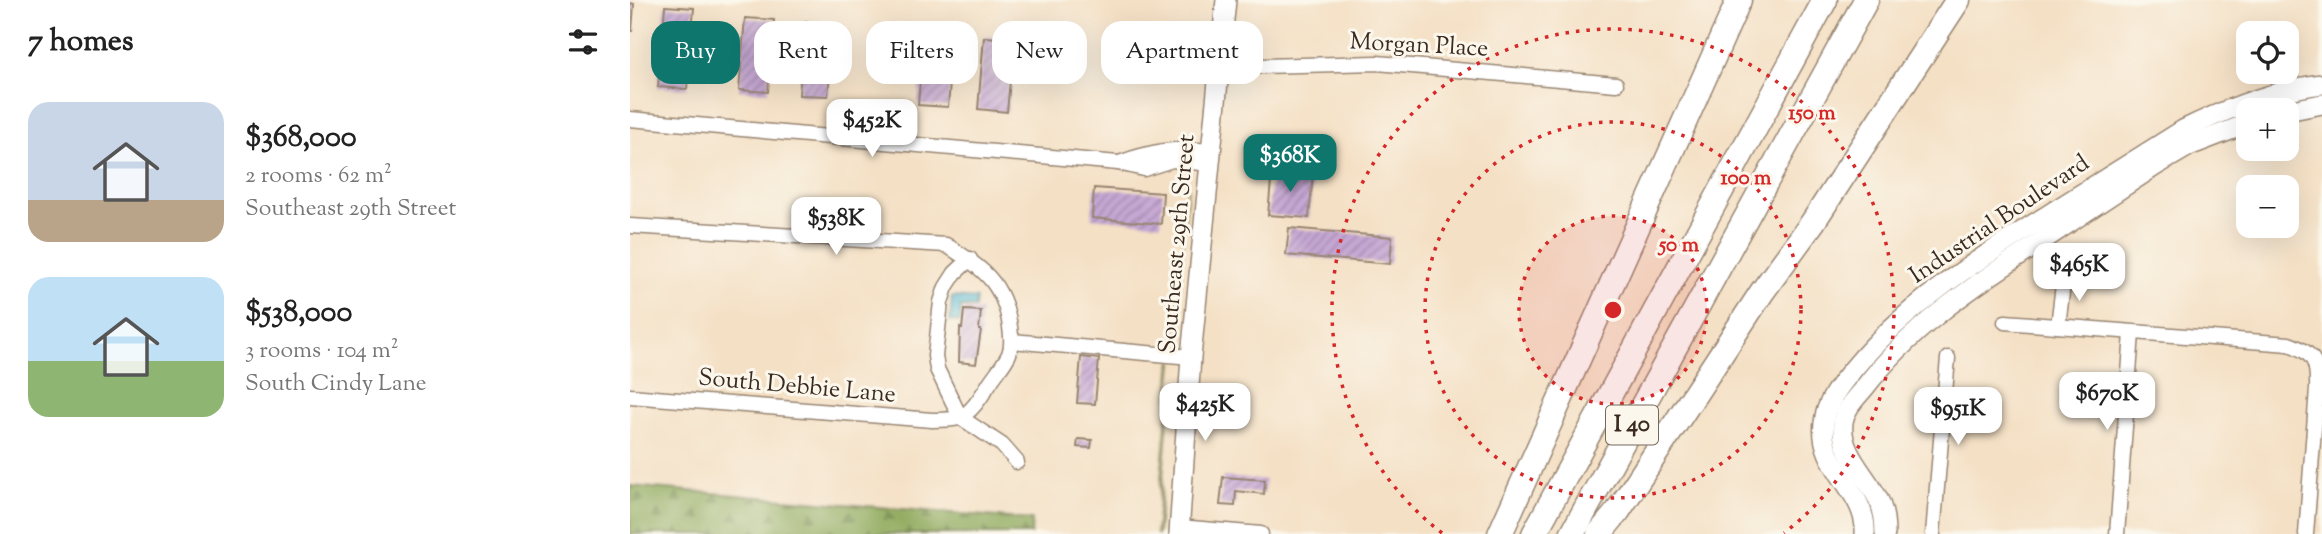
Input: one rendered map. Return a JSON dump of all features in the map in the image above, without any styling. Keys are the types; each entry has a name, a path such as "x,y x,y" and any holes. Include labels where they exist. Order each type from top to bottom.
{"highway":[{"path":"1500,534 1739,0"},
{"name":"I 40","path":"1534,534 1825,0"},
{"name":"I 40","path":"1572,534 1866,0"},
{"path":"1599,534 1618,511 1762,292 1813,222 1952,5"}],"main road":[{"name":"Southeast 29th Street","path":"1224,21 1226,0"},
{"name":"Southeast 29th Street","path":"1179,531 1191,357 1217,84"},
{"name":"Industrial Boulevard","path":"1864,534 1863,511 1829,459 1823,440 1830,399 1868,351 1927,295 1978,259 2183,130 2214,114 2283,92 2322,85"},
{"path":"2299,109 2322,104"},
{"name":"Industrial Boulevard","path":"1885,534 1885,516 1879,501 1847,449 1843,434 1846,410 1876,372 1910,336 1957,297 2155,166 2189,146 2236,128"}],"street":[{"name":"Morgan Place","path":"1263,66 1377,63 1616,84"},
{"path":"630,120 1118,163 1172,148 1211,157"},
{"path":"630,226 946,246 970,259 990,277 1002,293 1009,316 1012,341 1010,352 999,369 974,405 960,417"},
{"path":"970,259 955,273 941,302 935,356 937,369 960,417 1002,445 1017,462"},
{"path":"2058,326 2064,276"},
{"path":"2005,322 2289,344 2310,355 2318,368 2306,534"},
{"path":"2117,534 2132,333"},
{"path":"1012,341 1191,357"},
{"path":"1933,534 1948,358"},
{"name":"South Debbie Lane","path":"630,396 932,420 960,417"},
{"path":"1179,531 1261,534"}],"green space":[{"path":"1188,186 1158,534 1156,534"},
{"path":"630,486 1032,520 1031,534 630,534"}],"water":[{"path":"952,297 976,299 975,308 961,307 960,322 950,321"}],"building":[{"path":"630,3 634,4 632,31 630,31"},
{"path":"665,6 694,8 693,21 664,21"},
{"path":"745,18 774,20 754,21 754,84 769,84 768,92 739,90"},
{"path":"984,37 992,38 992,84 1010,84 1007,112 978,109"},
{"path":"658,84 687,84 687,89 658,87"},
{"path":"800,84 829,84 828,96 799,95"},
{"path":"920,84 950,84 948,107 918,105"},
{"path":"1272,169 1313,173 1309,218 1268,215"},
{"path":"1094,188 1163,193 1161,224 1092,218"},
{"path":"1289,228 1392,237 1390,264 1286,255"},
{"path":"964,310 981,311 976,364 959,362 960,328 962,329"},
{"path":"1081,357 1099,359 1095,404 1077,403"},
{"path":"1078,439 1092,440 1091,448 1077,447"},
{"path":"1223,477 1265,480 1264,494 1236,491 1235,506 1220,505"}]}
